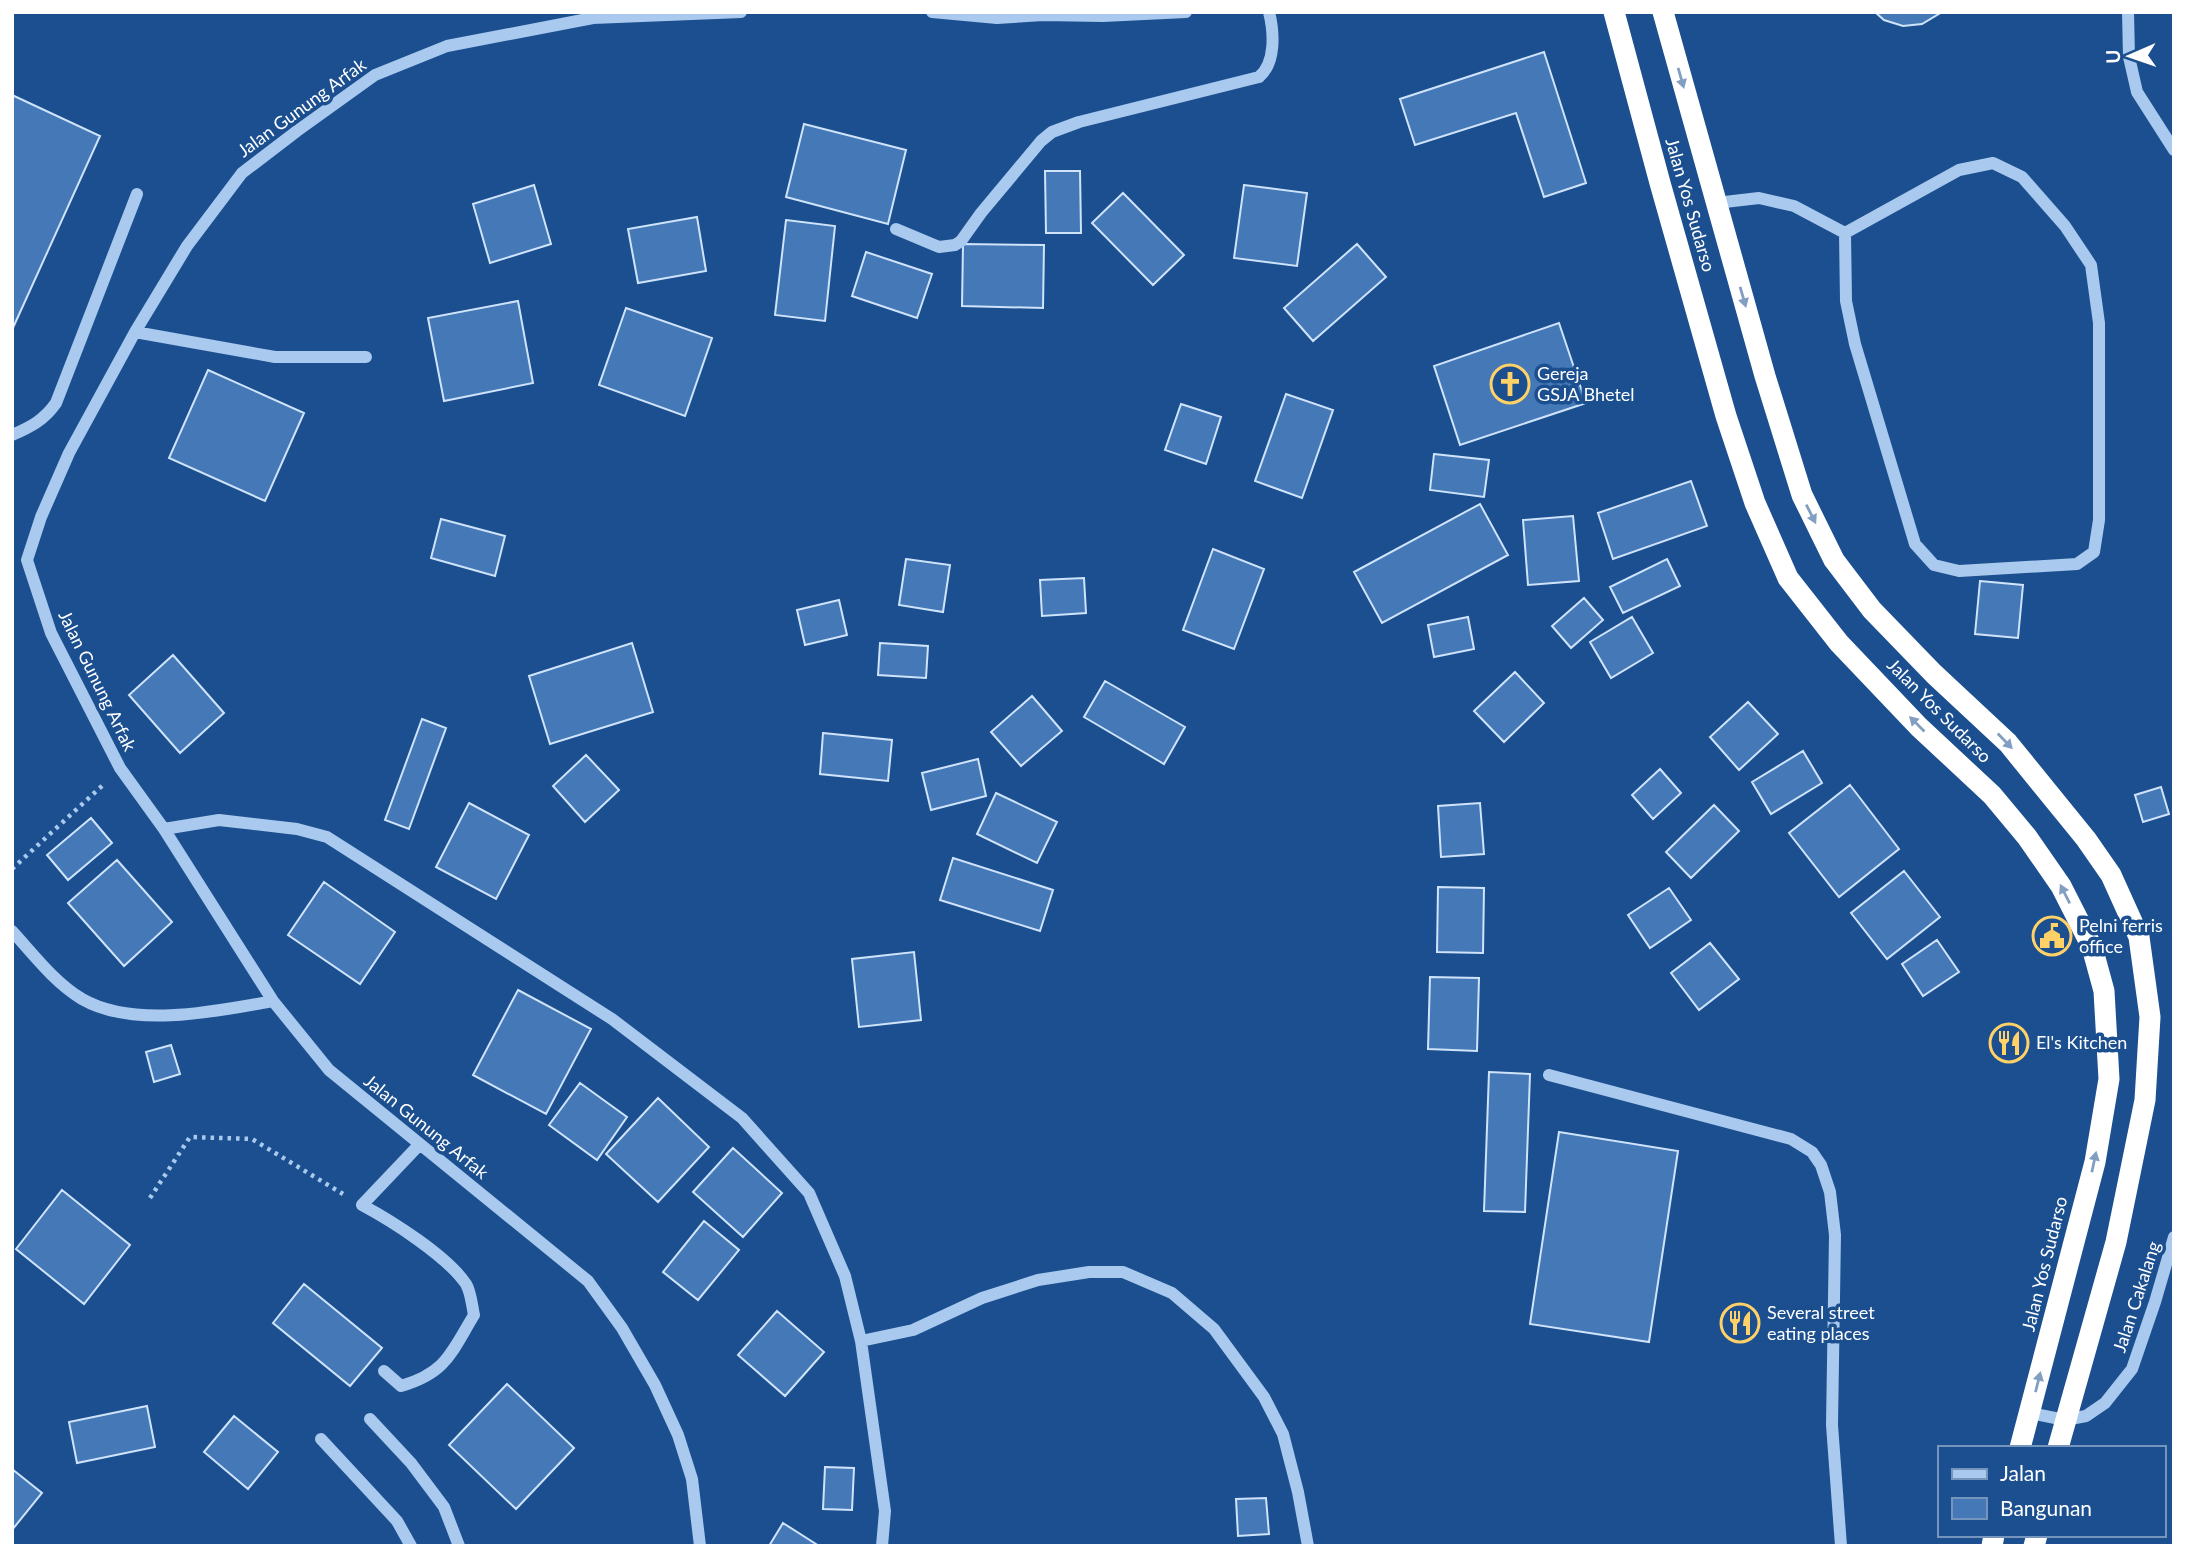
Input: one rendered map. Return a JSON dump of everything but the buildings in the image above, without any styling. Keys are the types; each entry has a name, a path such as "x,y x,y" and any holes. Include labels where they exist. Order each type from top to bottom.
{"highway":[{"name":"Jalan Yos Sudarso","path":"1614,12 1726,416 1755,503 1788,578 1839,643 1919,727 1992,795 2027,837 2062,886 2092,947 2104,991 2109,1079 2095,1162 2021,1446"},
{"name":"Jalan Yos Sudarso","path":"1663,12 1765,376 1802,495 1834,560 1872,610 2008,744 2087,839 2111,875 2139,937 2150,1017 2145,1100 2116,1242 2058,1446"}],"street":[{"name":"Jalan Gunung Arfak","path":"700,1546 692,1479 678,1435 655,1385 622,1328 588,1282 329,1070 273,1001 164,830 120,768 51,633 27,560 41,517 69,453 135,332 187,246 242,173 376,75 447,46 593,18 741,12"},
{"path":"932,12 1103,16 1186,12"},
{"path":"896,229 939,247 955,245 1041,141 1052,132 1079,122 1259,77 1265,69 1273,44 1269,12"},
{"path":"2128,12 2129,57 2137,92 2174,150"},
{"path":"1993,163 2022,177 2064,226 2091,265 2099,323 2099,520 2094,552 2077,564 1959,571 1934,565 1915,544 1855,344 1846,301 1846,233 1959,170 1993,163"},
{"path":"12,435 34,426 48,415 56,403 137,194"},
{"path":"1716,203 1759,198 1794,206 1846,233"},
{"path":"135,332 275,357 366,357"},
{"path":"12,562 27,560"},
{"path":"164,830 219,820 297,828 327,838 612,1019 742,1118 809,1193 845,1276 861,1341 885,1511 882,1546"},
{"path":"12,931 49,973 75,993 83,999 117,1011 158,1016 204,1013 273,1001"},
{"path":"1549,1075 1791,1139 1812,1152 1821,1165 1830,1192 1835,1235 1832,1424 1840,1546"},
{"path":"384,1371 401,1386 422,1380 443,1365 474,1315 467,1286 450,1266 394,1222 362,1205 419,1145"},
{"name":"Jalan Cakalang","path":"2065,1420 2086,1416 2105,1404 2132,1369 2174,1237"},
{"path":"861,1341 913,1330 982,1298 1038,1280 1077,1274 1123,1272 1172,1293 1214,1329 1264,1397 1283,1434 1308,1546"},
{"path":"2030,1413 2065,1420"},
{"path":"370,1419 411,1463 444,1507 459,1546"},
{"path":"321,1439 397,1521 411,1546"}],"path":[{"path":"12,869 87,802 120,768"},
{"path":"150,1198 190,1137 252,1139 362,1205"}],"place":[{"name":"Gereja GSJA Bhetel","path":"1510,384"},
{"name":"Pelni ferris office","path":"2052,936"},
{"name":"El's Kitchen","path":"2009,1043"},
{"name":"Several street eating places","path":"1740,1323"}]}
